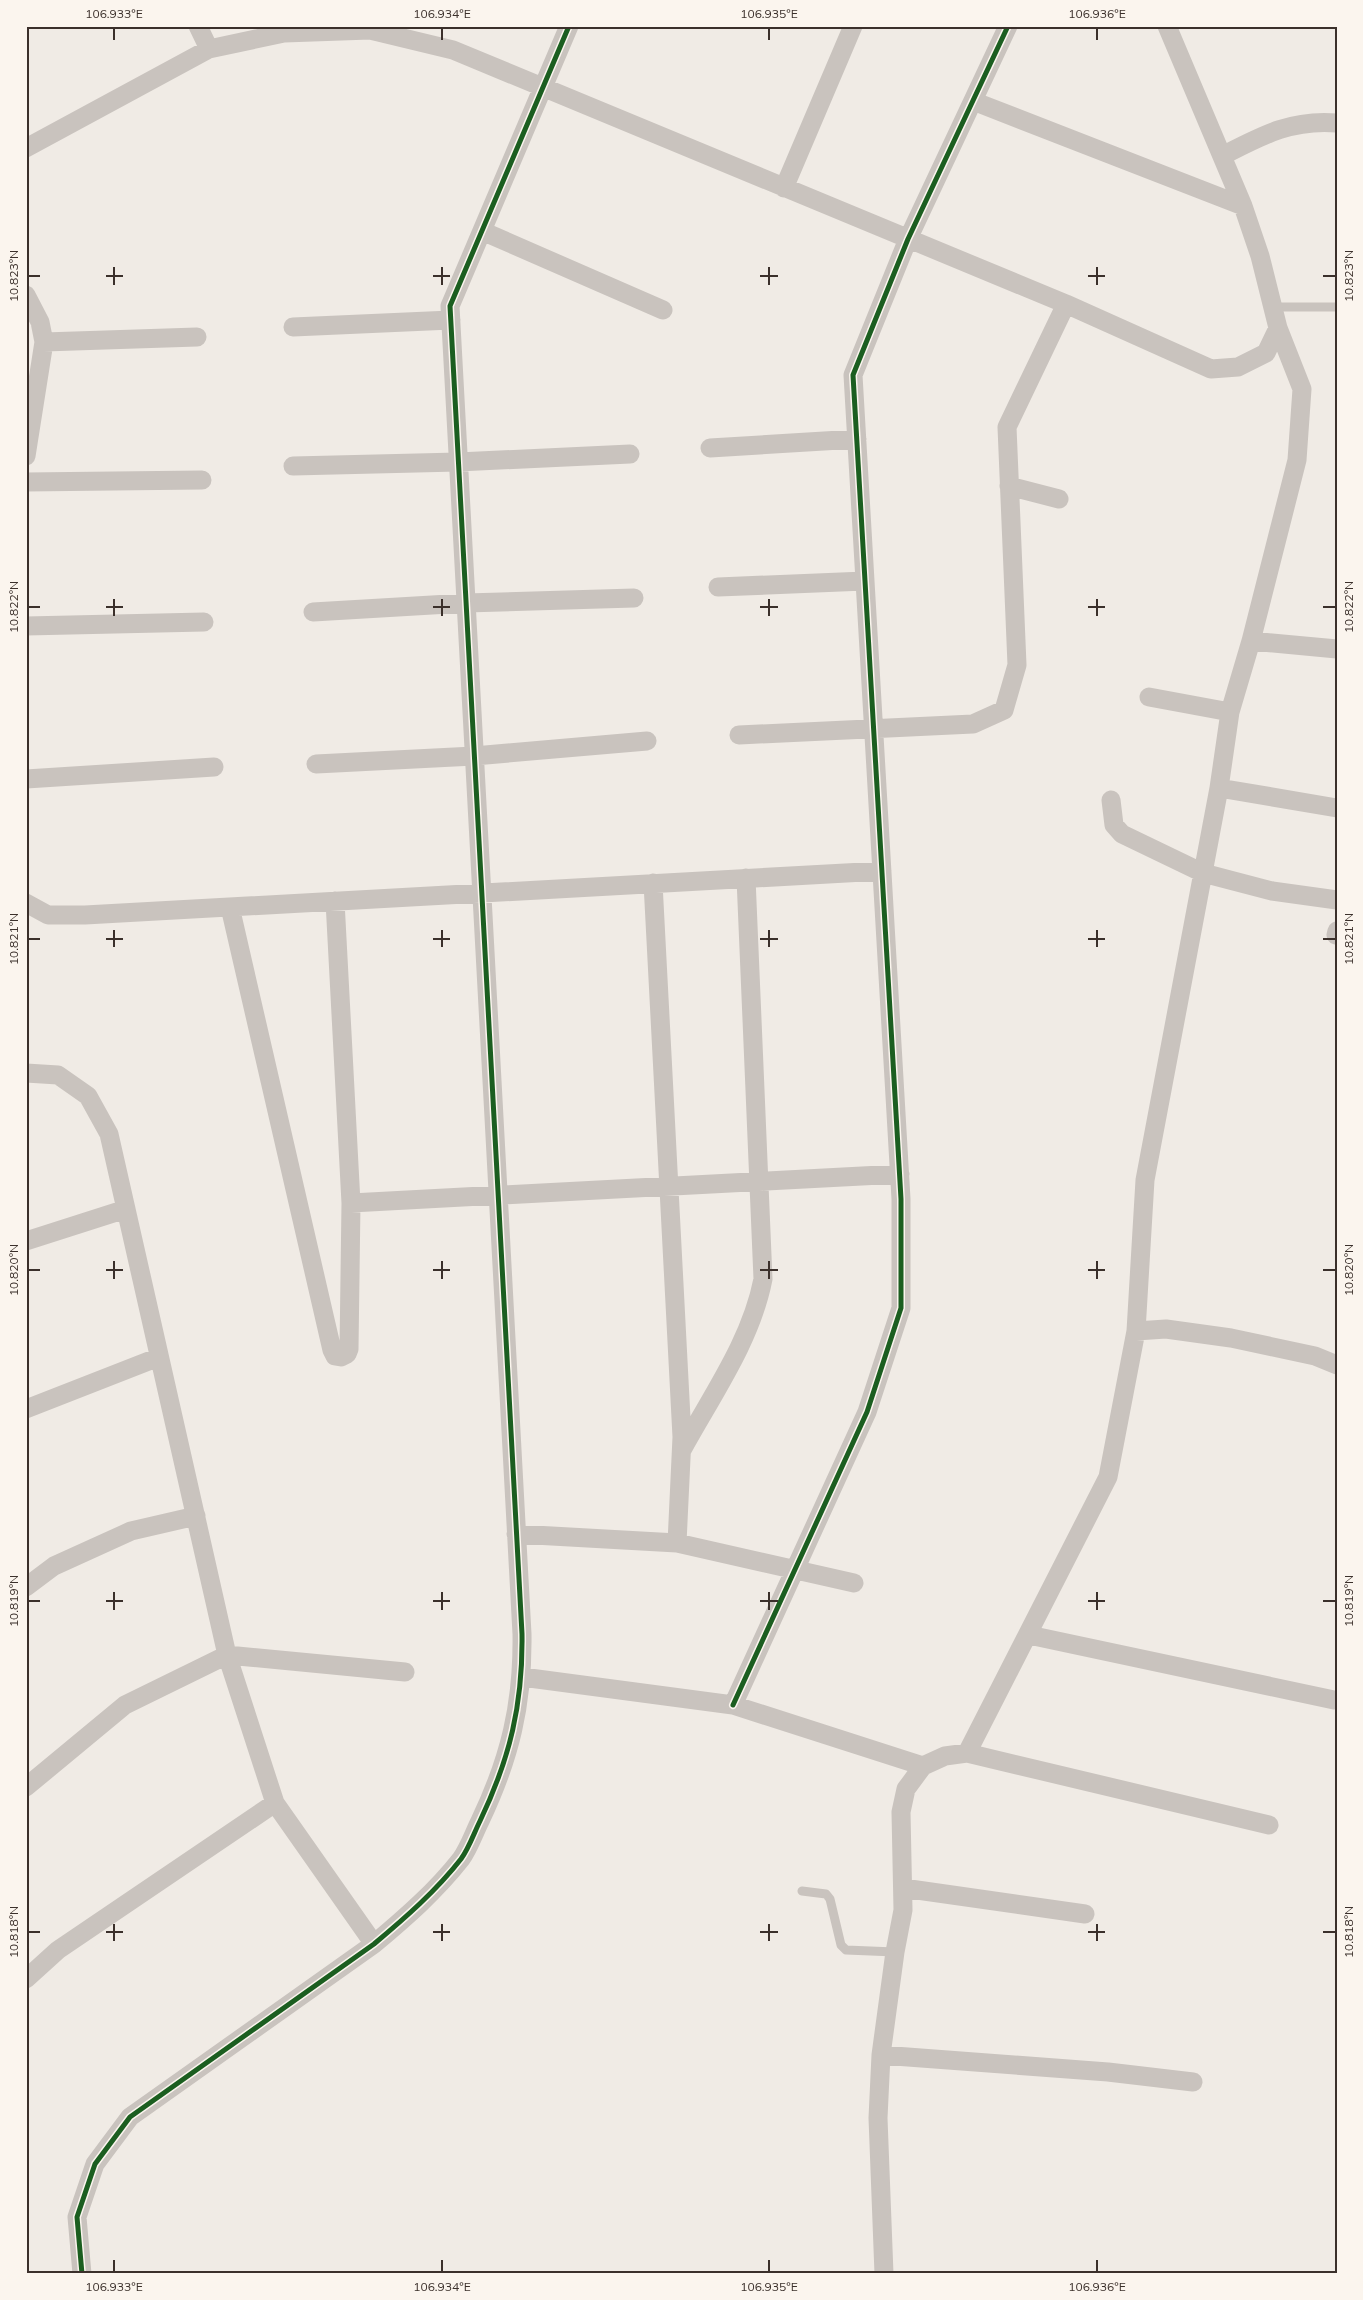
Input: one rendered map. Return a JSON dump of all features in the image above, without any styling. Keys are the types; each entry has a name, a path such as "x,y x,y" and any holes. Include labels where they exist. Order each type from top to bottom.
{"street":[{"path":"198,26 209,49"},
{"path":"82,2274 77,2217 95,2164 130,2116 374,1944 409,1915 462,1858 494,1792 508,1750 522,1677 516,1534 450,306 569,26"},
{"path":"784,188 853,26"},
{"path":"732,1706 867,1412 900,1308 900,1174 853,375 908,240 1008,26"},
{"path":"967,1753 1108,1477 1136,1331 1146,1180 1220,788 1230,712 1251,641 1297,460 1302,390 1278,328 1260,256 1243,206 1167,26"},
{"path":"26,148 209,49 284,33 370,30 403,32 453,50 542,89 1066,304 1211,369 1238,367 1266,353 1278,328"},
{"path":"972,101 1243,206"},
{"path":"1222,156 1276,129 1297,124 1337,123"},
{"path":"482,230 663,310"},
{"path":"26,295 40,322 44,342 26,456"},
{"path":"739,735 972,724 1004,710 1017,665 1007,427 1066,304"},
{"path":"293,327 451,320"},
{"path":"44,342 197,336"},
{"path":"710,448 857,439"},
{"path":"293,466 458,462 630,454"},
{"path":"26,482 202,480"},
{"path":"1009,486 1059,499"},
{"path":"718,587 865,581"},
{"path":"313,612 634,598"},
{"path":"26,626 204,622"},
{"path":"1251,641 1337,648"},
{"path":"1149,697 1230,712"},
{"path":"316,764 474,756 647,741"},
{"path":"26,779 214,767"},
{"path":"1220,788 1337,808"},
{"path":"1111,800 1114,825 1122,834 1203,873 1272,891 1337,900"},
{"path":"26,903 48,915 230,907 882,871"},
{"path":"681,1452 748,1331 758,1307 763,1279 746,878"},
{"path":"653,883 681,1452 677,1543"},
{"path":"230,907 332,1350 335,1356 341,1357 347,1354 349,1349 351,1203 335,901"},
{"path":"26,1073 58,1076 88,1096 109,1134 227,1655 275,1802 374,1944"},
{"path":"351,1203 900,1174"},
{"path":"26,1241 126,1209"},
{"path":"1136,1331 1166,1328 1231,1338 1315,1356 1337,1365"},
{"path":"26,1409 160,1357"},
{"path":"26,1587 54,1566 131,1531 196,1516"},
{"path":"516,1534 677,1543 854,1583"},
{"path":"1028,1635 1334,1700"},
{"path":"26,1786 125,1705 227,1655 405,1672"},
{"path":"522,1677 732,1706 923,1766"},
{"path":"884,2274 878,2118 881,2055 895,1952 903,1910 901,1812 906,1789 923,1766 945,1756 967,1753 1269,1825"},
{"path":"26,1980 58,1950 275,1802"},
{"path":"903,1888 1085,1914"},
{"path":"881,2055 1108,2072 1193,2082"}],"lane":[{"path":"1273,307 1337,307"},
{"path":"802,1891 826,1894 830,1899 841,1945 846,1950 895,1952"}],"cycle path":[{"path":"82,2274 77,2217 95,2164 130,2117 374,1944 431,1893 461,1859 469,1845 499,1775 513,1730 520,1684 522,1634 450,306 569,26"},
{"path":"733,1705 867,1412 901,1308 901,1199 853,375 908,239 1008,26"}]}
